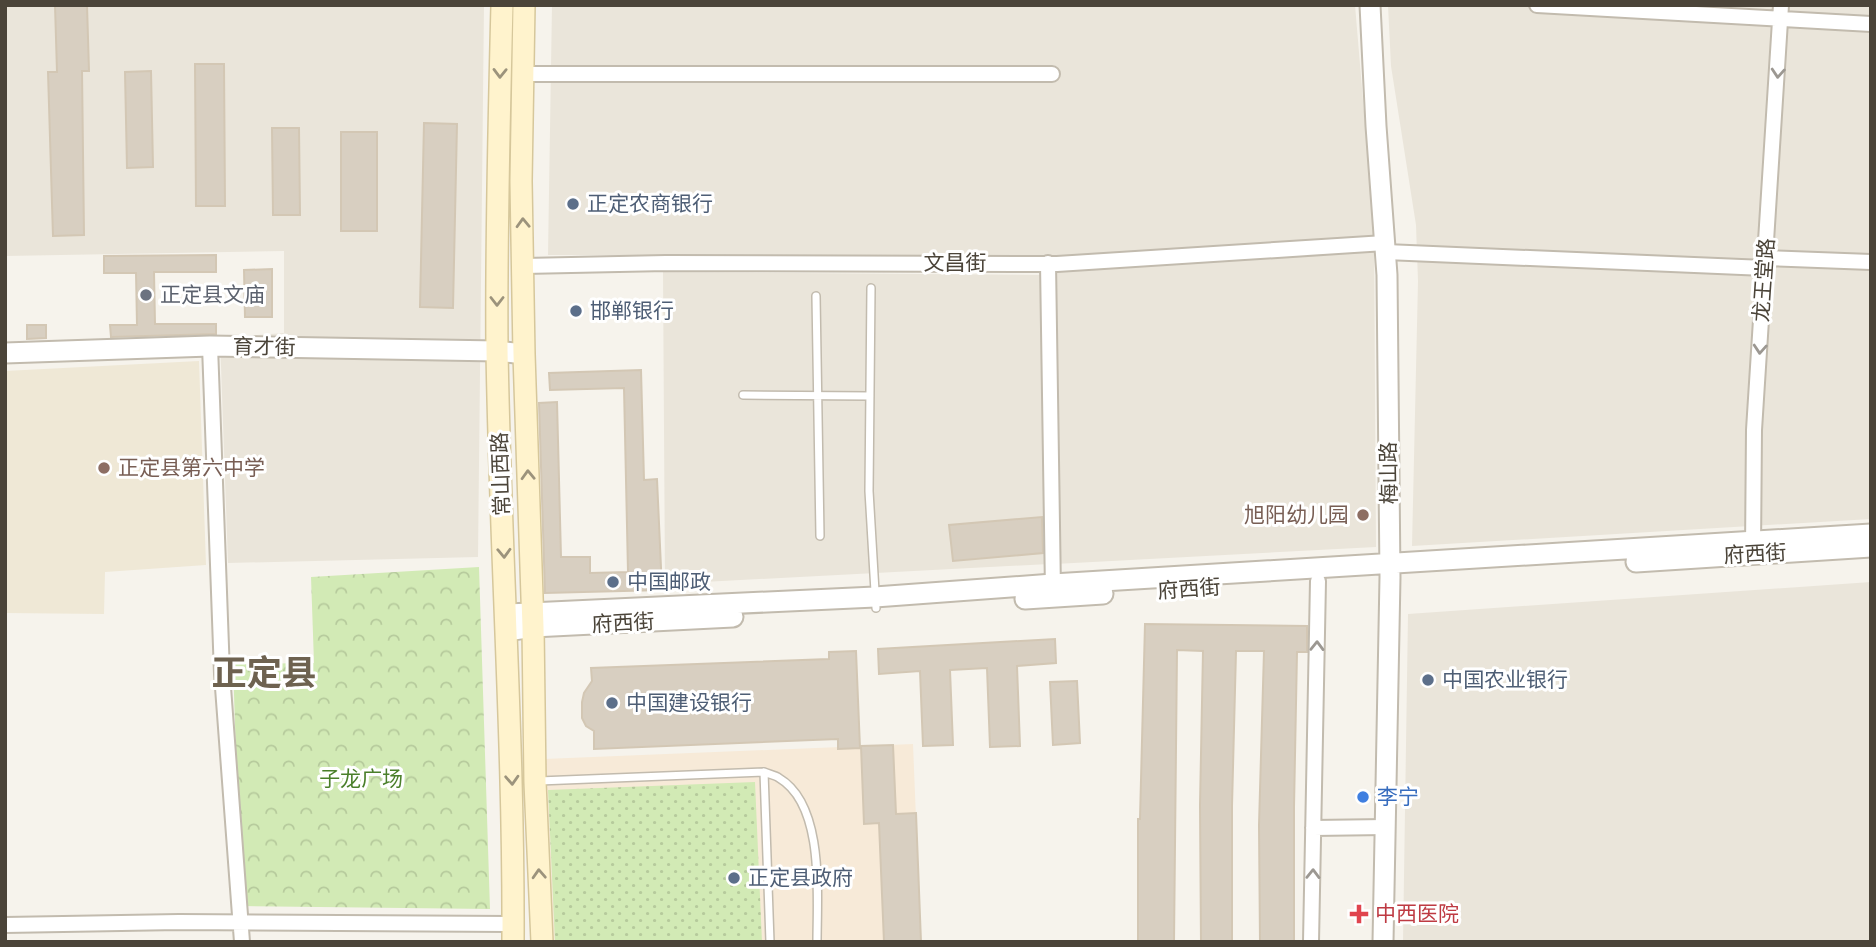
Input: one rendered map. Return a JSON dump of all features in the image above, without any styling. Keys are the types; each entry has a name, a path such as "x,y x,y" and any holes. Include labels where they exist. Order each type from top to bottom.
{"main road":[{"name":"常山西路","path":"502,5 497,351 513,802 513,933"},
{"name":"常山西路","path":"524,5 524,354 535,782 542,942"}],"street":[{"name":"梅山路","path":"1370,5 1385,248 1390,570 1383,942"},
{"path":"1537,5 1781,12 1871,24"},
{"name":"龙王堂路","path":"1753,548 1754,430 1781,12"},
{"path":"523,74 1052,74"},
{"name":"文昌街","path":"524,266 666,263 1048,263 1385,248 1765,263 1871,262"},
{"path":"1048,263 1053,590 1753,548 1871,534"},
{"name":"育才街","path":"5,353 210,346 497,351 524,354"},
{"path":"210,346 222,674 242,942"},
{"name":"府西街","path":"1753,548 1871,547"},
{"name":"府西街","path":"506,622 876,603 1053,590 1318,581 1390,570"},
{"path":"1311,942 1318,581"},
{"path":"1314,828 1385,827"},
{"path":"5,925 242,922 513,933"}],"lane":[{"path":"871,288 870,491 876,603"},
{"path":"816,296 820,536"},
{"path":"743,395 870,396"},
{"path":"535,782 764,772 780,778 806,809 812,831 816,871 817,942"},
{"path":"764,772 771,942"}],"shaded area":[{"path":"5,5 484,5 478,557 228,563 220,338 284,333 284,251 5,256"},
{"path":"552,5 1355,5 1374,231 1376,547 1055,564 1053,256 548,255"},
{"path":"1388,5 1871,5 1871,519 1412,546 1418,281 1416,225 1391,66"},
{"path":"663,272 1043,275 1049,564 665,584"},
{"name":"正定县第六中学","path":"199,361 206,565 105,572 104,614 5,613 5,371"},
{"path":"1871,582 1871,942 1403,942 1408,614"},
{"name":"正定县政府","path":"913,744 921,942 552,942 544,759"}],"green space":[{"name":"子龙广场","path":"479,567 490,909 241,906 233,664 314,663 311,577"},
{"path":"755,782 762,942 555,942 548,790"}],"building":[{"path":"55,5 87,5 89,71 82,71 84,235 53,236 48,72 57,72"},
{"path":"195,64 224,64 225,206 196,206"},
{"path":"151,71 153,167 127,168 125,72"},
{"path":"424,123 457,124 453,308 420,307"},
{"path":"272,128 299,128 300,215 273,215"},
{"path":"341,132 377,132 377,231 341,231"},
{"path":"216,255 216,272 154,272 155,324 216,324 216,334 111,337 110,325 137,325 136,273 104,273 104,256"},
{"path":"272,269 272,317 245,317 244,270"},
{"path":"27,325 46,325 46,338 27,339"},
{"path":"641,370 644,480 657,479 662,590 545,593 539,403 557,402 561,557 590,557 590,573 628,572 624,388 550,390 549,373"},
{"path":"1042,517 1043,553 953,561 949,525"},
{"path":"1145,624 1307,626 1307,652 1297,652 1294,942 1260,942 1259,825 1264,651 1236,651 1232,942 1201,942 1203,651 1177,650 1174,942 1138,942 1138,819"},
{"path":"1055,639 1056,663 1017,666 1020,746 990,747 987,668 950,670 953,745 923,746 920,671 879,674 878,649"},
{"path":"856,651 860,748 838,749 838,739 594,749 594,731 586,726 582,718 584,693 592,681 591,668 829,659 829,652"},
{"path":"1077,681 1080,743 1053,745 1050,682"},
{"path":"893,745 896,814 916,813 921,942 884,942 879,823 864,824 861,746"}],"place":[{"name":"正定农商银行","path":"573,204"},
{"name":"正定县文庙","path":"146,295"},
{"name":"邯郸银行","path":"576,311"},
{"name":"正定县第六中学","path":"104,468"},
{"name":"旭阳幼儿园","path":"1363,515"},
{"name":"中国邮政","path":"613,582"},
{"name":"中国农业银行","path":"1428,680"},
{"name":"中国建设银行","path":"612,703"},
{"name":"李宁","path":"1363,797"},
{"name":"正定县政府","path":"734,878"},
{"name":"中西医院","path":"1359,914"}],"district":[{"name":"正定县","path":"264,673"}]}
